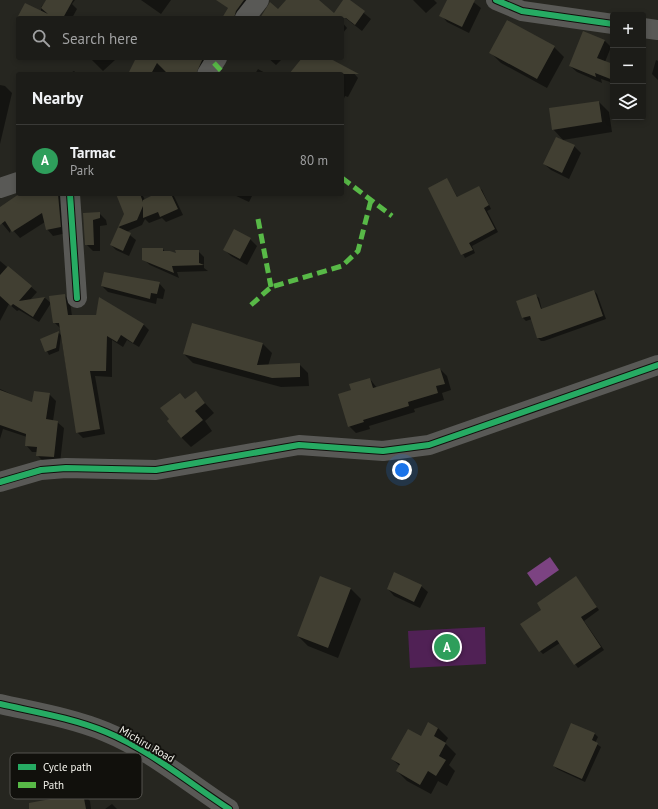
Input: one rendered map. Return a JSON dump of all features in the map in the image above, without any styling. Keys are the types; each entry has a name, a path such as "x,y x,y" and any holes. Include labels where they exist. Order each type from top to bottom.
{"street":[{"path":"247,16 260,0"},
{"path":"496,0 522,11 610,24"},
{"path":"646,28 658,30"},
{"path":"208,72 216,60"},
{"path":"0,188 16,183"},
{"path":"70,196 77,298"},
{"path":"0,482 41,470 66,468 156,470 299,444 383,451 429,445 658,365"},
{"name":"Michiru Road","path":"0,704 75,721 123,740 176,772 229,809"}],"shaded area":[{"path":"550,557 559,570 536,586 527,573"},
{"path":"485,627 486,664 410,668 408,631"}],"building":[{"path":"46,0 73,0 64,16 18,16 25,3 48,14 41,8"},
{"path":"216,0 244,0 236,11 235,16 223,16 228,8"},
{"path":"286,0 319,0 334,13 343,0 350,0 365,11 355,25 344,18 344,16 261,16 270,2 278,9"},
{"path":"447,0 475,0 462,27 439,16"},
{"path":"507,20 555,46 537,79 489,53"},
{"path":"583,31 605,40 597,58 610,63 610,79 595,73 596,77 569,66"},
{"path":"135,60 202,60 197,72 166,72 157,63 152,72 129,72"},
{"path":"300,60 333,60 359,74 344,74 344,72 291,72"},
{"path":"599,101 602,122 552,130 549,108"},
{"path":"556,137 575,145 562,173 543,164"},
{"path":"447,178 457,197 479,186 489,205 484,208 495,229 469,243 473,250 461,255 428,188"},
{"path":"16,196 58,196 61,227 46,230 42,213 12,232 5,221 0,225 0,207"},
{"path":"117,196 141,196 143,202 143,200 151,196 172,196 178,209 160,217 158,212 143,218 143,206 137,220 118,227 124,214"},
{"path":"100,212 100,218 93,220 94,245 85,245 83,213"},
{"path":"118,227 131,233 123,251 110,245"},
{"path":"234,229 251,238 240,259 223,250"},
{"path":"142,248 163,248 163,251 176,253 175,250 199,250 199,263 204,265 172,266 174,273 142,260"},
{"path":"8,266 32,286 19,301 45,297 33,317 13,304 11,306 0,296 0,275"},
{"path":"104,272 160,282 157,294 151,293 150,299 101,286"},
{"path":"594,290 603,316 541,338 537,338 530,316 522,318 516,301 536,294 541,309"},
{"path":"65,294 68,315 96,315 99,297 144,324 133,343 121,335 117,342 107,336 106,371 90,371 100,429 76,433 59,323 53,323 49,296"},
{"path":"192,323 263,343 257,365 300,363 300,377 272,378 183,354"},
{"path":"59,331 56,348 45,352 40,339"},
{"path":"440,368 445,384 436,386 438,393 408,402 409,406 363,420 364,422 348,427 338,394 351,390 349,384 370,378 373,388"},
{"path":"0,390 32,402 34,391 50,393 46,419 58,421 54,457 36,456 37,447 25,446 26,434 0,425"},
{"path":"196,391 205,403 195,411 203,420 181,438 167,421 169,419 160,408 180,393 185,399"},
{"path":"394,572 422,585 414,602 387,589"},
{"path":"320,576 351,588 328,648 297,636"},
{"path":"576,576 597,607 581,617 601,647 574,665 557,640 539,652 520,624 541,610 537,603"},
{"path":"428,722 438,728 434,736 446,743 439,756 446,760 436,776 428,771 420,785 396,771 400,764 391,759 408,729 421,736"},
{"path":"571,723 595,733 592,740 598,743 582,779 553,766"},
{"path":"51,799 84,799 86,809 29,809 29,803"}],"marked path":[{"path":"214,63 222,72"},
{"path":"344,180 392,216"},
{"path":"251,305 271,287 342,266 358,251 371,200"},
{"path":"258,219 271,287"}],"cycle path":[{"path":"496,0 522,11 610,24"},
{"path":"70,196 77,298"},
{"path":"0,482 41,470 66,468 156,470 299,445 383,451 429,445 658,365"},
{"path":"0,704 80,723 122,739 154,757 229,809"}],"place":[{"name":"Tarmac","path":"447,647"}]}
